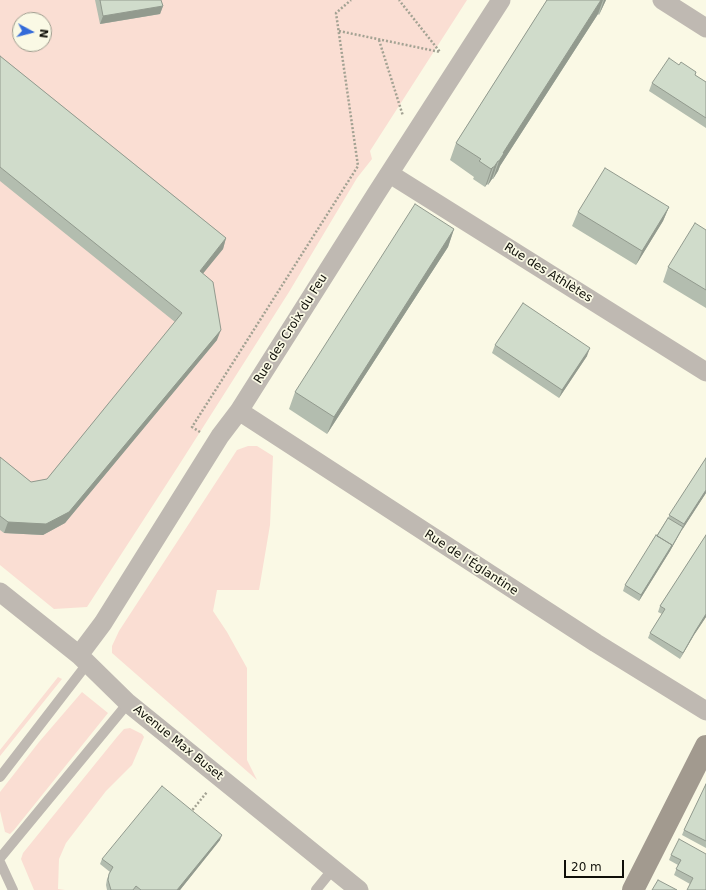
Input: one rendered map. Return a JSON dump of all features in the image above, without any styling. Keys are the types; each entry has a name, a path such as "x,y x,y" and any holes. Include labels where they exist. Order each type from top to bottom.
{"street":[{"name":"Rue des Croix du Feu","path":"83,660 103,623 216,443 239,411 501,0"},
{"path":"662,0 706,28"},
{"name":"Rue des Athlètes","path":"390,174 706,372"},
{"name":"Rue de l'Églantine","path":"239,411 596,643 706,711"},
{"name":"Avenue Max Buset","path":"0,592 83,660 128,703 359,890"},
{"path":"633,890 706,746"}],"lane":[{"path":"0,777 83,660"},
{"path":"0,858 128,703"},
{"path":"0,862 12,890"},
{"path":"316,890 333,869"}],"path":[{"path":"216,443 192,427 358,166 336,13 351,0"},
{"path":"339,31 440,52 399,0"},
{"path":"379,40 411,141"},
{"path":"189,815 207,792"}],"shaded area":[{"path":"0,0 467,0 370,151 372,159 357,178 289,292 87,607 54,609 0,565"},
{"path":"248,446 257,446 273,456 270,525 259,590 217,590 213,611 227,632 247,668 247,760 257,780 112,653 112,646 119,631 237,450"},
{"path":"58,677 62,679 0,756 0,750"},
{"path":"82,692 108,713 14,830 10,834 5,832 0,811 0,792 39,742"},
{"path":"130,728 142,734 144,737 132,765 106,791 66,843 59,859 58,889 65,890 34,890 21,859 23,853 117,737 124,729"}],"building":[{"path":"100,0 161,0 163,6 103,16"},
{"path":"547,0 601,0 499,161 491,169 479,161 481,159 456,143"},
{"path":"0,56 226,238 200,271 213,282 221,330 69,512 46,524 8,522 0,516 0,457 31,482 47,479 182,313 0,167"},
{"path":"669,58 679,65 681,62 696,72 695,75 706,82 706,118 652,83"},
{"path":"605,168 669,207 642,251 578,212"},
{"path":"415,204 454,229 334,417 295,392"},
{"path":"695,223 706,230 706,290 668,267"},
{"path":"523,303 590,348 562,390 495,345"},
{"path":"706,458 706,490 684,524 669,515"},
{"path":"668,518 683,527 671,548 672,545 657,536"},
{"path":"656,535 672,545 641,595 625,585"},
{"path":"706,535 706,614 683,653 650,633 665,609 660,606"},
{"path":"706,784 706,841 684,830"},
{"path":"162,786 222,835 177,890 141,890 136,886 133,890 111,890 108,880 109,874 113,867 102,859"},
{"path":"679,839 706,854 706,890 687,890 693,878 676,869 681,860 671,855"},
{"path":"658,880 677,890 652,890"}]}
